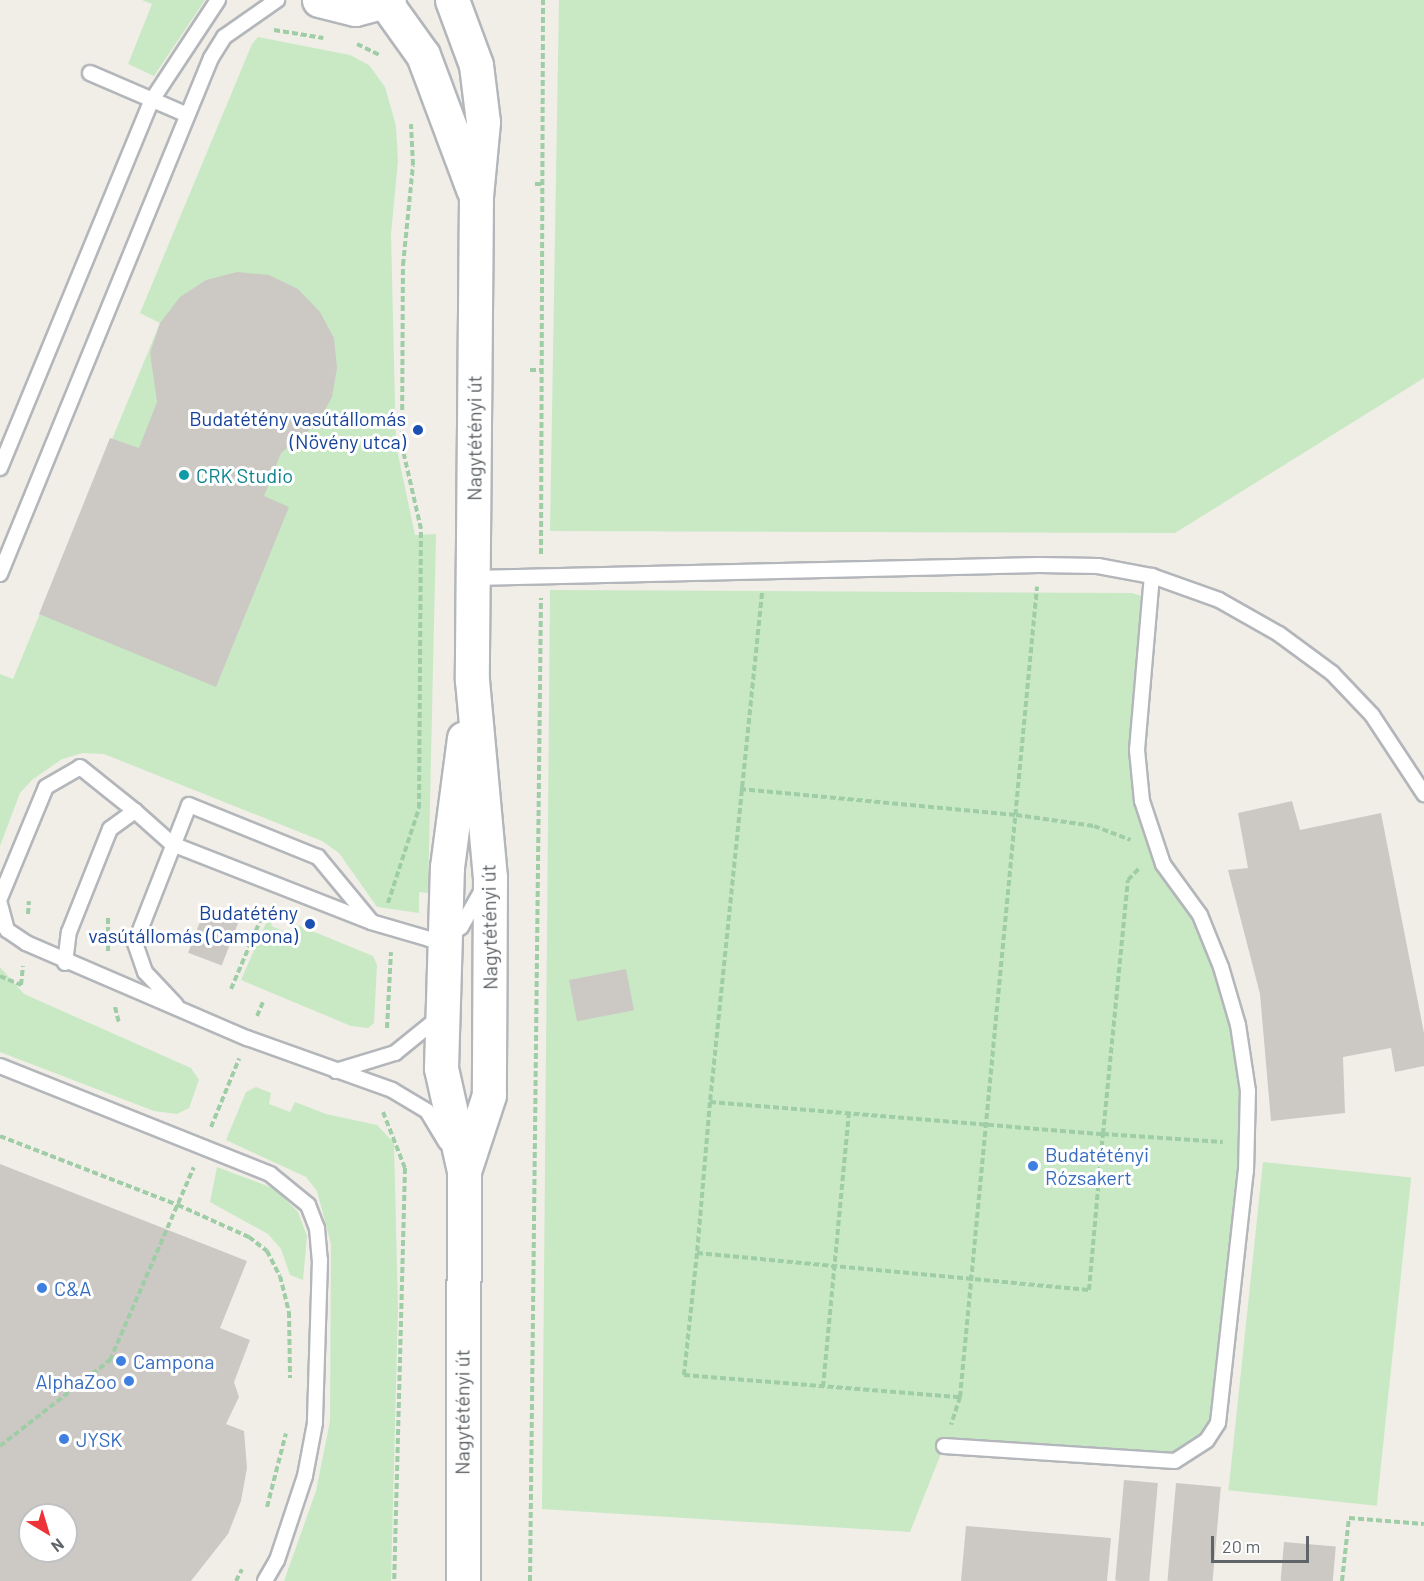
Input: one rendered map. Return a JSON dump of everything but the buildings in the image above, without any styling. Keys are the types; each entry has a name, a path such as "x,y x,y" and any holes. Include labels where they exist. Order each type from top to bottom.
{"main road":[{"name":"Nagytétényi út","path":"320,0 355,9 387,1 423,55 476,196"},
{"name":"Nagytétényi út","path":"452,0 470,41 483,122 476,196 471,680 447,867 441,1068 464,1171 464,1581"},
{"name":"Nagytétényi út","path":"464,1171 489,1095 490,877 471,680"}],"lane":[{"path":"0,468 152,100 218,0"},
{"path":"0,574 185,114 224,37 246,18 277,0"},
{"path":"90,74 185,114"},
{"path":"473,578 1039,565 1098,566 1152,576 1219,600 1279,634 1332,673 1372,715 1424,794"},
{"path":"944,1446 1175,1461 1208,1440 1218,1423 1248,1144 1248,1091 1238,1025 1221,967 1200,915 1156,850 1142,801 1137,750 1152,576"},
{"path":"0,898 46,787 80,767 172,844 391,929 445,939 461,927 490,877"},
{"path":"179,1009 145,972 135,943 189,805 318,857 371,922"},
{"path":"65,963 69,932 110,829 135,811"},
{"path":"0,904 7,930 65,963 336,1071 384,1086 427,1111 464,1171"},
{"path":"336,1071 395,1053 442,1013"},
{"path":"0,1066 270,1174 308,1205 317,1228 320,1260 315,1423 305,1476 277,1560 265,1581"}],"path":[{"path":"530,1581 541,577 543,0"},
{"path":"246,18 255,27 328,39"},
{"path":"351,43 381,55 386,64"},
{"path":"391,929 385,910 419,808 421,530 402,446 403,265 413,165 410,119"},
{"path":"535,184 543,184"},
{"path":"530,370 542,370"},
{"path":"944,1446 960,1397 1039,565"},
{"path":"764,572 740,789 684,1375 960,1397"},
{"path":"697,1253 834,1264 1089,1290 1128,880 1156,850 1094,826 1016,815 740,789"},
{"path":"231,989 266,907"},
{"path":"108,918 108,980"},
{"path":"387,1035 391,956"},
{"path":"0,976 21,985"},
{"path":"710,1102 849,1111 1103,1134 1248,1144"},
{"path":"823,1387 849,1111"},
{"path":"382,1112 405,1168 394,1581"},
{"path":"0,1136 178,1205 249,1237 267,1251 280,1276 289,1312 291,1388"},
{"path":"0,1446 110,1360 167,1232"},
{"path":"264,1516 289,1421"},
{"path":"1342,1581 1349,1518 1424,1524"},
{"path":"236,1581 245,1564"}],"green space":[{"path":"142,0 205,0 154,76 128,64 152,4"},
{"path":"559,0 1424,0 1424,378 1175,533 550,531"},
{"path":"258,37 350,55 369,65 385,87 396,126 398,161 391,234 396,445 415,535 436,534 428,893 419,892 419,913 377,907 339,853 322,841 104,754 83,753 62,759 32,780 20,793 0,846 0,674 13,679 160,323 140,313 252,44"},
{"path":"550,590 1132,593 1151,599 1137,750 1156,851 1200,915 1221,967 1248,1091 1218,1423 1175,1461 944,1446 910,1532 542,1509"},
{"path":"269,916 274,916 271,926 291,934 295,924 373,956 377,965 374,1023 368,1028 351,1026 241,980"},
{"path":"0,967 24,994 191,1068 199,1080 189,1108 177,1114 154,1111 0,1052"},
{"path":"256,1087 271,1093 269,1104 290,1112 295,1102 326,1114 377,1125 394,1143 398,1309 391,1581 284,1581 316,1491 330,1421 331,1244 317,1191 306,1177 226,1140 246,1092"},
{"path":"1263,1162 1411,1178 1377,1506 1229,1490"},
{"path":"217,1167 275,1189 298,1212 307,1236 303,1280 290,1275 281,1249 268,1234 210,1202"}],"place":[{"name":"Budatétény vasútállomás (Növény utca)","path":"418,430"},
{"name":"CRK Studio","path":"184,475"},
{"name":"Budatétény vasútállomás (Campona)","path":"310,924"},
{"name":"Budatétényi Rózsakert","path":"1033,1166"},
{"name":"C&A","path":"42,1288"},
{"name":"Campona","path":"121,1361"},
{"name":"AlphaZoo","path":"129,1381"},
{"name":"JYSK","path":"64,1439"}]}
